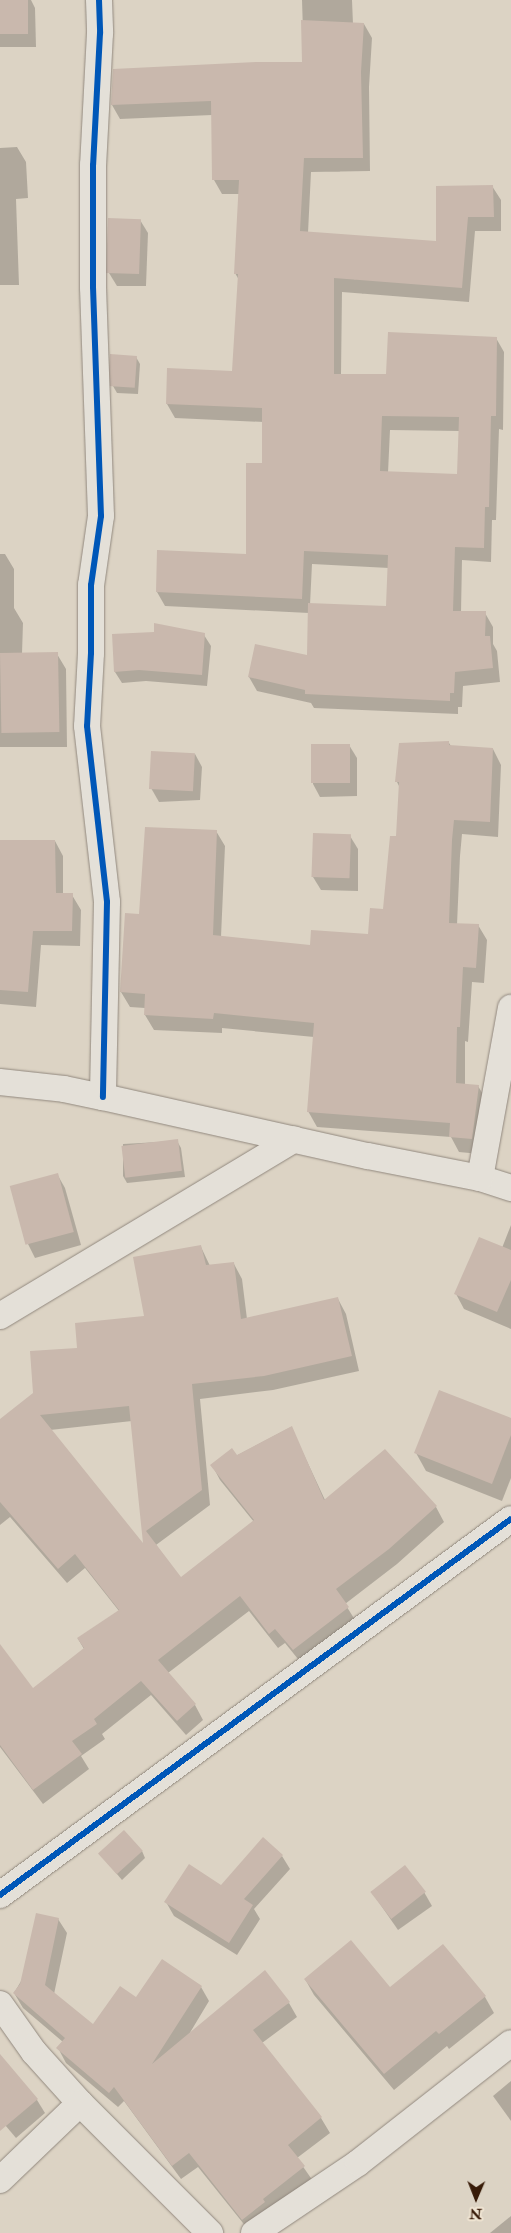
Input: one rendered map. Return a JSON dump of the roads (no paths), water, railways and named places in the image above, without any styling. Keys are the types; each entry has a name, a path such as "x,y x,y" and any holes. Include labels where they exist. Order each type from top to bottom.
{"street":[{"path":"99,0 100,33 93,165 94,287 101,516 90,586 91,653 87,726 107,902 103,1097"},
{"path":"480,1178 511,1008"},
{"path":"0,1082 103,1097 480,1178 511,1188"},
{"path":"0,1316 294,1139"},
{"path":"0,1895 511,1519"},
{"path":"0,2004 34,2052 80,2103 210,2233"},
{"path":"254,2233 358,2163 511,2043"},
{"path":"0,2180 80,2103"}]}
